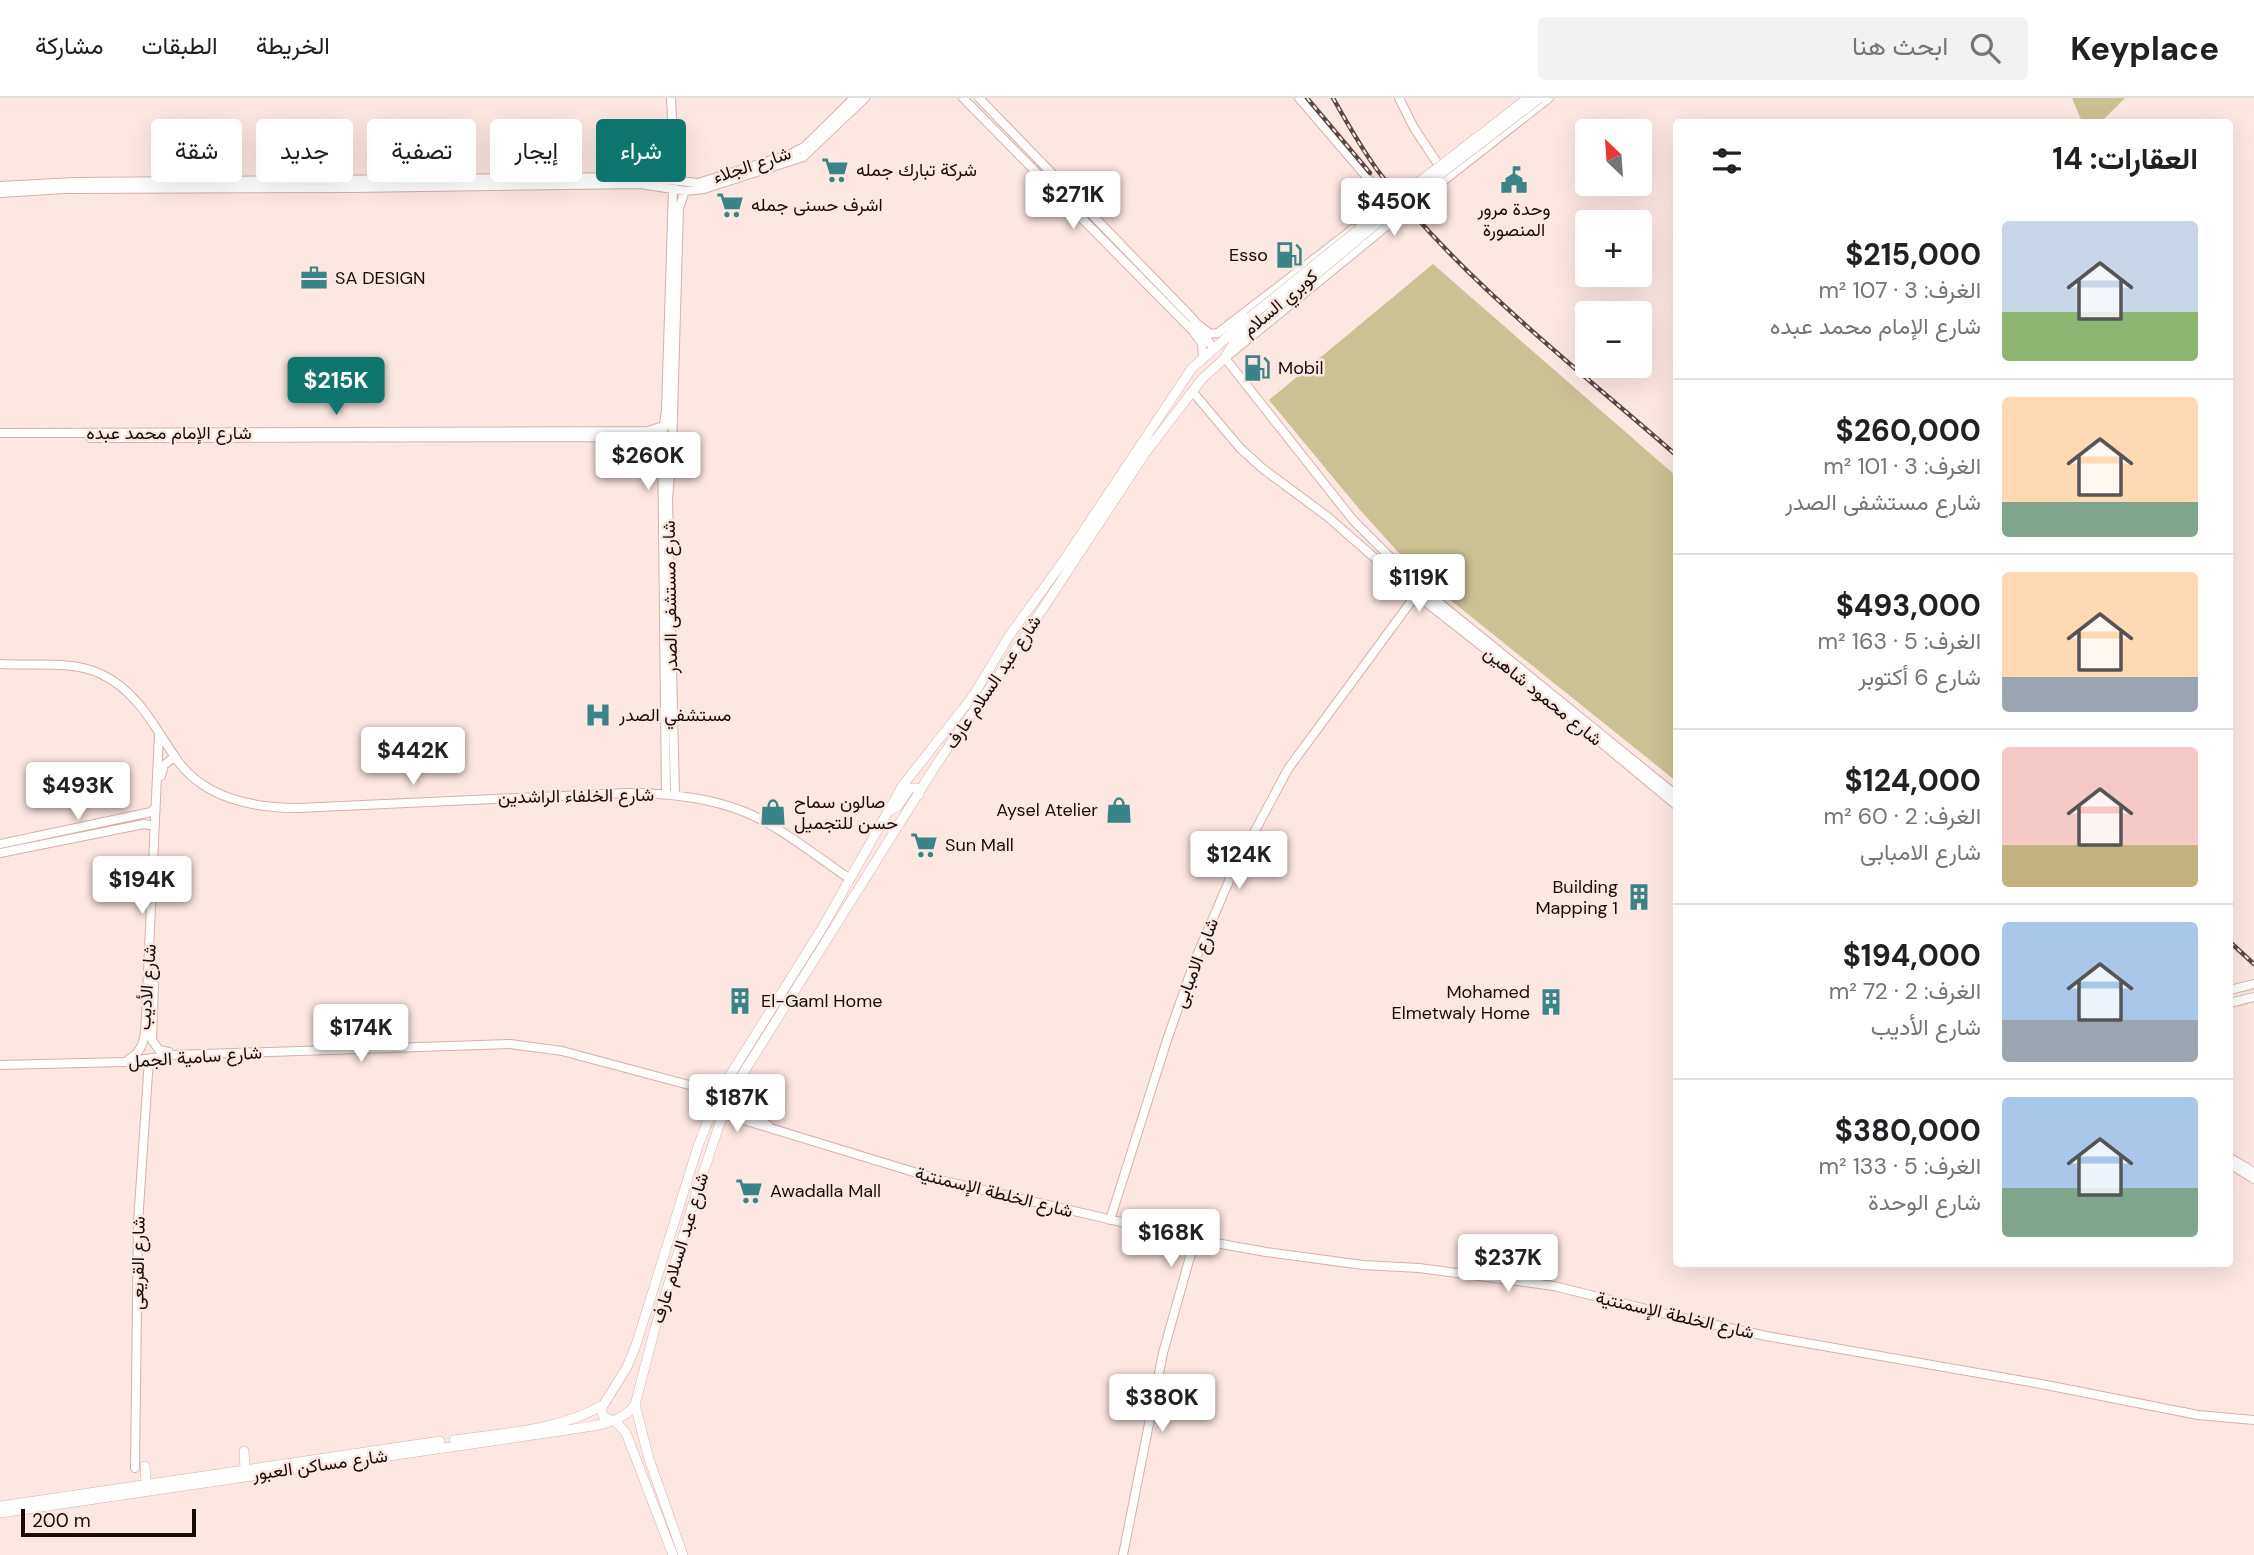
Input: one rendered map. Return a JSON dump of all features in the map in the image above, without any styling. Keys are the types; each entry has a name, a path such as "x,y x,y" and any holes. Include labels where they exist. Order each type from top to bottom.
{"main road":[{"name":"شارع مستشفى الصدر","path":"670,795 668,533 672,447 671,98"},
{"name":"شارع الجلاء","path":"839,119 854,98"},
{"name":"شارع الجلاء","path":"0,186 74,182 698,183 803,157 839,119 865,98"},
{"path":"963,98 1193,331 1202,343 1203,357"},
{"path":"979,98 1196,323 1210,334 1218,333 1521,98"},
{"path":"1299,98 1388,202"},
{"path":"1399,98 1410,122 1447,177"},
{"name":"كوبري السلام","path":"1225,358 1234,342 1253,321 1375,216 1528,98"},
{"name":"كوبري السلام","path":"1213,348 1253,321 1540,98"},
{"name":"شارع عبد السلام عارف","path":"635,1405 679,1245 723,1114 742,1075 939,762 1146,453 1192,391 1225,358 1447,177 1549,98"},
{"name":"شارع الجلاء","path":"672,185 685,191 704,189 742,173"},
{"name":"شارع الجلاء","path":"0,193 65,188 439,183"},
{"path":"1059,197 1068,190"},
{"name":"شارع مستشفى الصدر","path":"670,418 678,208 685,191"},
{"path":"1375,212 1387,226"},
{"path":"1320,253 1335,267"},
{"path":"1196,323 1213,348"},
{"name":"شارع عبد السلام عارف","path":"601,1406 625,1370 643,1325 718,1097 792,977 903,785 973,696 1009,636 1060,566 1174,392 1213,348"},
{"name":"شارع محمود شاهين","path":"1225,358 1340,505 1419,592"},
{"name":"شارع محمود شاهين","path":"1192,391 1254,461 1547,693 1659,786 1673,802"},
{"name":"شارع الإمام محمد عبده","path":"0,436 648,434 670,418"},
{"name":"شارع مستشفى الصدر","path":"662,426 670,795"},
{"name":"شارع الإمام محمد عبده","path":"648,434 662,444 672,447"},
{"path":"1328,517 1340,505"},
{"name":"شارع الامبابى","path":"1110,1220 1167,1040 1195,960 1227,883 1287,769 1419,592"},
{"name":"شارع الخلفاء الراشدين","path":"0,664 71,667 103,675 134,699 159,731 171,759 219,794 246,803 279,808 627,793 670,795 710,801 745,812 850,879"},
{"name":"شارع الأديب","path":"119,1062 137,1054 144,1040 159,731"},
{"path":"158,750 171,759"},
{"name":"شارع الأديب","path":"171,759 161,771 152,1040 154,1046 162,1051 187,1055"},
{"path":"917,767 918,772 923,774 939,762"},
{"name":"شارع محمود شاهين","path":"1659,786 1673,793"},
{"path":"888,811 898,806 910,788 917,788 919,795"},
{"path":"0,844 148,813 155,808"},
{"path":"0,853 144,824 155,826"},
{"path":"2233,989 2254,984"},
{"path":"2233,1002 2254,997"},
{"name":"شارع سامية الجمل","path":"0,1065 119,1062 187,1055 524,1045 562,1051 718,1097"},
{"name":"شارع القريعى","path":"140,1467 138,1223 149,1059"},
{"name":"شارع الخلطة الإسمنتية","path":"718,1097 771,1127"},
{"name":"شارع الخلطة الإسمنتية","path":"712,1110 940,1180 1195,1239 1340,1262 1419,1268 1555,1286 1740,1331 2041,1384 2198,1415 2254,1420"},
{"path":"2233,1160 2254,1172"},
{"path":"2233,1166 2254,1179"},
{"path":"1123,1555 1160,1368 1195,1239"},
{"path":"625,1370 641,1376"},
{"path":"635,1405 649,1459 683,1555"},
{"name":"شارع مساكن العبور","path":"0,1513 567,1430 613,1421 627,1414 635,1405"},
{"path":"601,1406 603,1416 625,1432 673,1555"},
{"name":"شارع مساكن العبور","path":"0,1506 561,1423 601,1406"},
{"path":"625,1432 640,1426"},
{"path":"244,1451 245,1469"},
{"path":"140,1467 146,1483"}],"shaded area":[{"path":"2072,98 2125,98 2104,119 2081,119"},
{"path":"1433,264 1673,473 1673,779 1418,574 1360,510 1269,400"}],"railway":[{"path":"1307,98 1370,173"},
{"path":"1333,98 1378,171 1445,248 1520,320 1673,452"},
{"path":"2233,945 2254,964"}],"place":[{"name":"شركة تبارك جمله","path":"835,170"},
{"name":"وحدة مرور المنصورة","path":"1514,180"},
{"name":"اشرف حسنى جمله","path":"730,205"},
{"name":"Esso","path":"1289,255"},
{"name":"SA DESIGN","path":"314,278"},
{"name":"Mobil","path":"1257,368"},
{"name":"مستشفي الصدر","path":"598,715"},
{"name":"Aysel Atelier","path":"1119,810"},
{"name":"صالون سماح حسن للتجميل","path":"773,812"},
{"name":"Sun Mall","path":"924,845"},
{"name":"Building Mapping 1","path":"1639,897"},
{"name":"El-Gaml Home","path":"740,1001"},
{"name":"Mohamed Elmetwaly Home","path":"1551,1002"},
{"name":"Awadalla Mall","path":"749,1191"}]}
